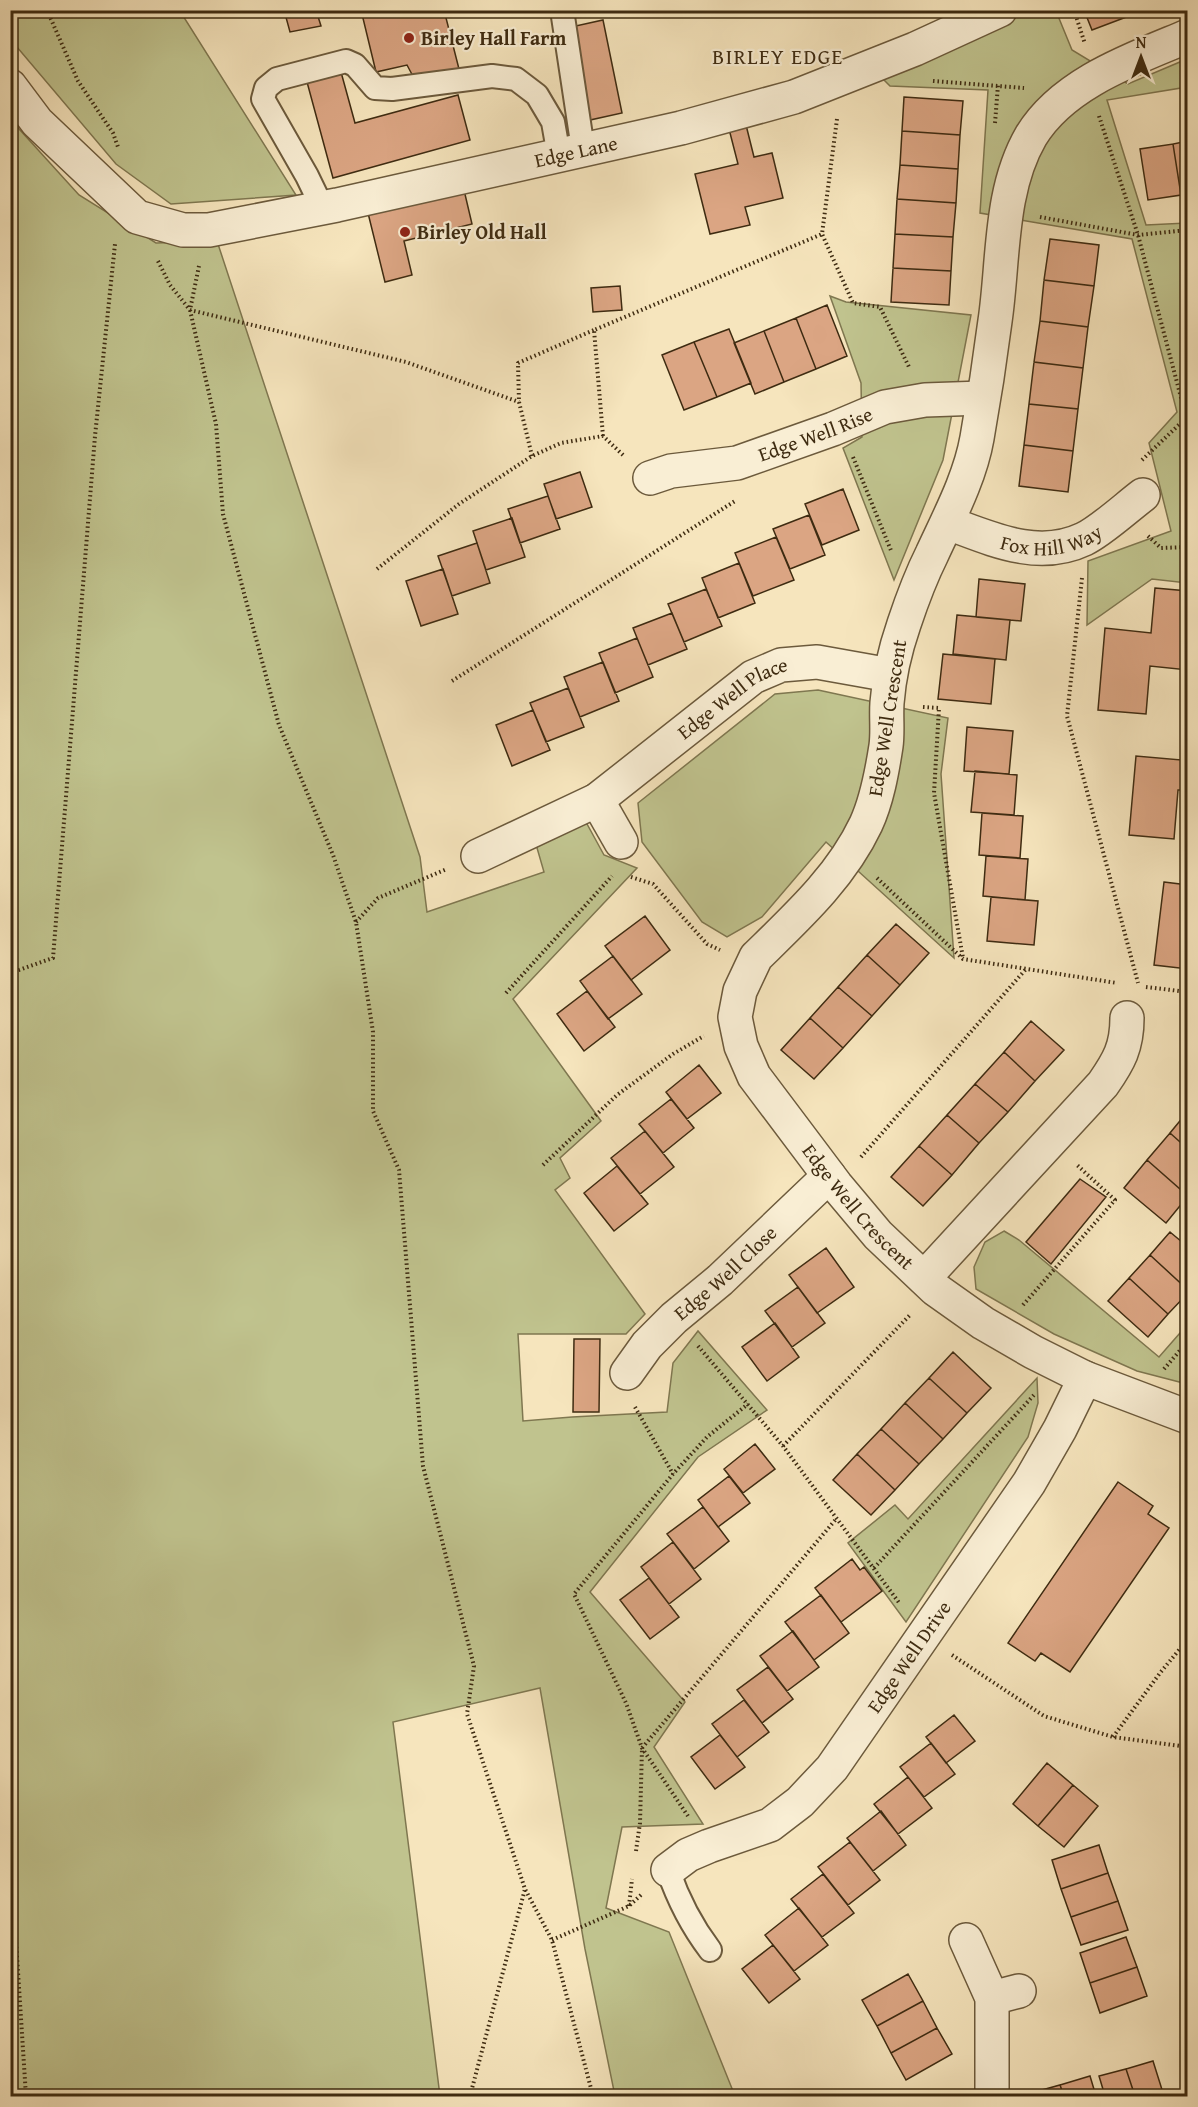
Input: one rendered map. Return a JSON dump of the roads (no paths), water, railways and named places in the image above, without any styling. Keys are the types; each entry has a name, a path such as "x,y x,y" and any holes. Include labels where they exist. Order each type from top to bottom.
{"street":[{"name":"Edge Lane","path":"10,86 37,122 131,212 183,230 209,230 681,128 794,97 915,48 1000,10"},
{"name":"Edge Well Crescent","path":"1188,36 1122,63 1075,92 1032,135 1015,172 1007,211 996,320 976,441 948,523 931,555 912,601 888,690 886,743 879,786 867,824 847,859 805,909 756,957 740,991 735,1017 741,1046 754,1076 832,1180 878,1235 929,1284 999,1332 1033,1352 1073,1372 1188,1417"},
{"name":"Edge Well Rise","path":"650,478 672,471 737,463 841,426 885,407 925,400 982,398"},
{"name":"Fox Hill Way","path":"948,523 1002,543 1030,548 1058,548 1086,538 1143,495"},
{"name":"Edge Well Place","path":"478,856 597,800 753,677 781,666 817,662 888,690"},
{"path":"597,800 615,856"},
{"path":"929,1284 1050,1140 1103,1084 1120,1058 1127,1034 1127,1018"},
{"name":"Edge Well Close","path":"627,1373 647,1345 675,1318 832,1180"},
{"name":"Edge Well Drive","path":"668,1870 688,1855 770,1825 800,1802 832,1768 1029,1483 1060,1429 1073,1372"},
{"path":"966,1940 1005,1994 992,2097"}],"lane":[{"path":"562,10 571,152"},
{"path":"322,207 263,99 266,88 277,79 346,61 355,65 375,88 392,89 492,76 516,79 537,95 571,152"},
{"path":"668,1870 676,1895 695,1930 710,1950"}],"place":[{"name":"Birley Hall Farm","path":"409,38"},
{"name":"Birley Old Hall","path":"405,232"}],"district":[{"name":"BIRLEY EDGE","path":"778,57"}]}
